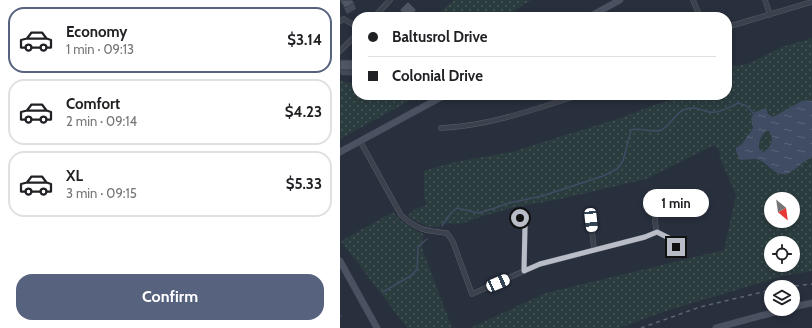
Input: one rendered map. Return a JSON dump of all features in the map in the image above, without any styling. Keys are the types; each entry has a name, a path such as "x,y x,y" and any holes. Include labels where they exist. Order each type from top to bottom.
{"main road":[{"path":"597,12 620,0"},
{"path":"340,152 436,100"},
{"path":"340,261 377,328"},
{"path":"800,306 812,304"},
{"path":"716,328 764,315"}],"street":[{"path":"379,12 390,0"},
{"path":"693,0 698,12"},
{"path":"765,0 770,15"},
{"path":"732,26 812,2"},
{"path":"340,21 344,19 352,24"},
{"path":"340,51 352,39"},
{"path":"441,128 462,127 489,122 563,100"},
{"path":"360,141 401,215 411,224 420,228 432,232 447,233 454,242 472,294 540,264 645,237 657,232"},
{"path":"663,197 657,206 654,223 657,232 671,239 676,247"},
{"path":"520,218 525,226 524,271"},
{"path":"591,220 594,250"}],"shaded area":[{"path":"454,0 531,0 512,12 440,12"},
{"path":"812,38 812,271 764,280 764,282 666,311 620,328 470,328 546,293 724,250 736,195 720,158 719,150 714,145 646,179 556,200 515,207 464,223 446,223 435,227 426,226 408,215 414,210 426,205 424,195 424,171 455,162 512,152 623,117 671,100 732,100 732,66 748,64 782,47"},
{"path":"340,81 352,83 352,100 411,100 340,139"},
{"path":"393,212 402,222 423,234 422,248 452,328 407,328 341,241"}],"water":[{"path":"802,101 812,101 812,157 789,173 784,174 776,172 757,159 740,160 736,148 742,144 753,128 751,118 755,112 766,108 768,114 773,117","holes":["769,131 772,140 768,148 763,152 759,149 759,141 764,133"]}],"building":[{"path":"340,0 352,0 354,3 345,8"},
{"path":"408,2 416,10 414,12 402,12 400,10"},
{"path":"340,60 352,60 352,70 340,70"}],"waterway":[{"path":"442,226 451,213 457,208 479,213 505,204 542,196 603,176 617,169 623,161 631,130 661,130 684,110 693,108 716,112 738,103 747,106 754,114"},
{"path":"383,292 412,275 417,269 418,247 427,239"}],"railway":[{"path":"800,285 812,284"},
{"path":"641,328 700,307 764,292"}],"route":[{"path":"520,218 525,226 524,271 540,264 645,237 657,232 671,239 676,247"}]}
